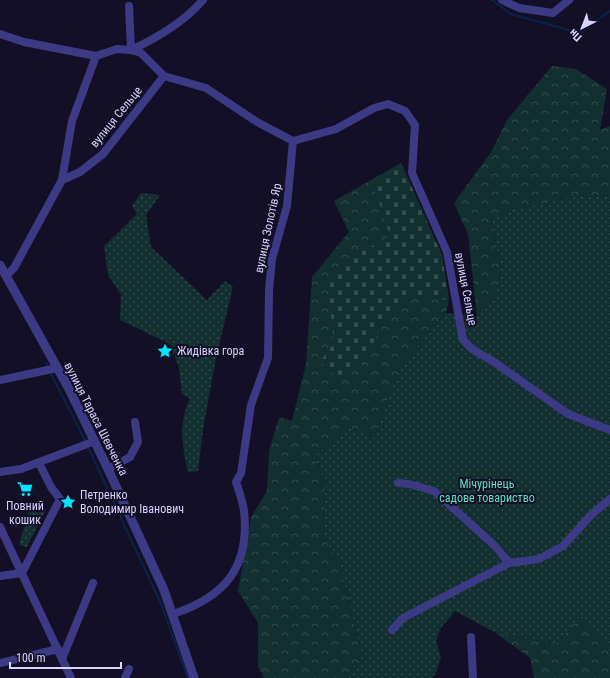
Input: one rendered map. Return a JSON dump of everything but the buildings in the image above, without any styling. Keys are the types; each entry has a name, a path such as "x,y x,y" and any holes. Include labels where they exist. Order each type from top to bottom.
{"street":[{"path":"131,50 151,41 197,7 203,0"},
{"path":"502,0 519,8 553,13 569,0"},
{"path":"129,6 131,50"},
{"path":"0,34 24,42 96,56 117,49 131,50 141,53 164,76 206,88 257,122 293,140"},
{"path":"6,276 14,268 62,180 72,121 96,56"},
{"name":"вулиця Сельце","path":"62,180 80,172 103,154 164,76"},
{"name":"вулиця Сельце","path":"293,140 336,130 374,108 388,104 405,111 415,124 412,173 447,252 463,340 472,349 568,414 610,430"},
{"name":"вулиця Золотів Яр","path":"173,614 196,604 224,586 240,564 244,543 244,510 236,482 241,473 251,405 268,358 269,290 272,259 287,206 293,140"},
{"name":"вулиця Тараса Шевченка","path":"0,265 95,441 173,614 194,678"},
{"path":"0,380 56,368"},
{"path":"108,469 130,457 138,442 135,422"},
{"path":"1,474 21,469 95,441"},
{"path":"22,573 60,499 51,487 39,462"},
{"path":"398,483 434,491 495,546 509,563"},
{"path":"392,630 403,618 509,563 539,559 563,546 591,515 610,499"},
{"path":"0,527 71,678"},
{"path":"0,576 22,573"},
{"path":"62,659 93,583"},
{"path":"471,637 473,678"},
{"path":"0,663 58,649"},
{"path":"125,678 129,669"}],"green space":[{"path":"552,66 576,69 607,89 600,130 610,126 610,195 562,198 492,219 501,270 495,298 477,316 468,234 454,203 491,152 507,120"},
{"path":"401,163 442,255 449,300 446,313 399,368 374,438 314,457 326,482 322,535 340,564 362,657 344,678 264,678 258,667 258,623 238,591 251,517 267,491 269,451 279,417 292,421 306,364 312,277 349,232 334,201"},
{"path":"401,163 442,255 449,300 411,297 381,327 360,369 336,376 320,362 334,343 328,286 359,253 390,236 375,190"},
{"path":"141,193 160,195 146,215 151,247 207,300 225,281 233,287 216,358 203,430 198,471 188,472 186,463 182,435 186,408 190,399 182,394 179,368 170,344 120,320 121,295 108,275 104,246 137,214 132,206"},
{"name":"Мічурінець садове товариство","path":"610,195 610,651 581,615 556,644 494,632 455,611 440,629 436,641 441,657 436,673 432,678 344,678 362,657 340,564 322,535 326,482 314,457 348,427 374,438 399,368 446,313 477,316 495,298 501,270 492,219 514,211 562,198"},
{"path":"30,506 46,509 27,547 19,545"},
{"path":"581,614 610,651 610,678 534,678 530,658 494,632 556,644"}],"waterway":[{"path":"492,0 511,14 580,33 610,11"},
{"path":"46,363 48,368"},
{"path":"51,374 85,440"},
{"path":"89,449 161,604 188,678"}],"place":[{"name":"Жидівка гора","path":"165,351"},
{"name":"Повний кошик","path":"25,489"},
{"name":"Петренко Володимир Іванович","path":"68,502"}]}
